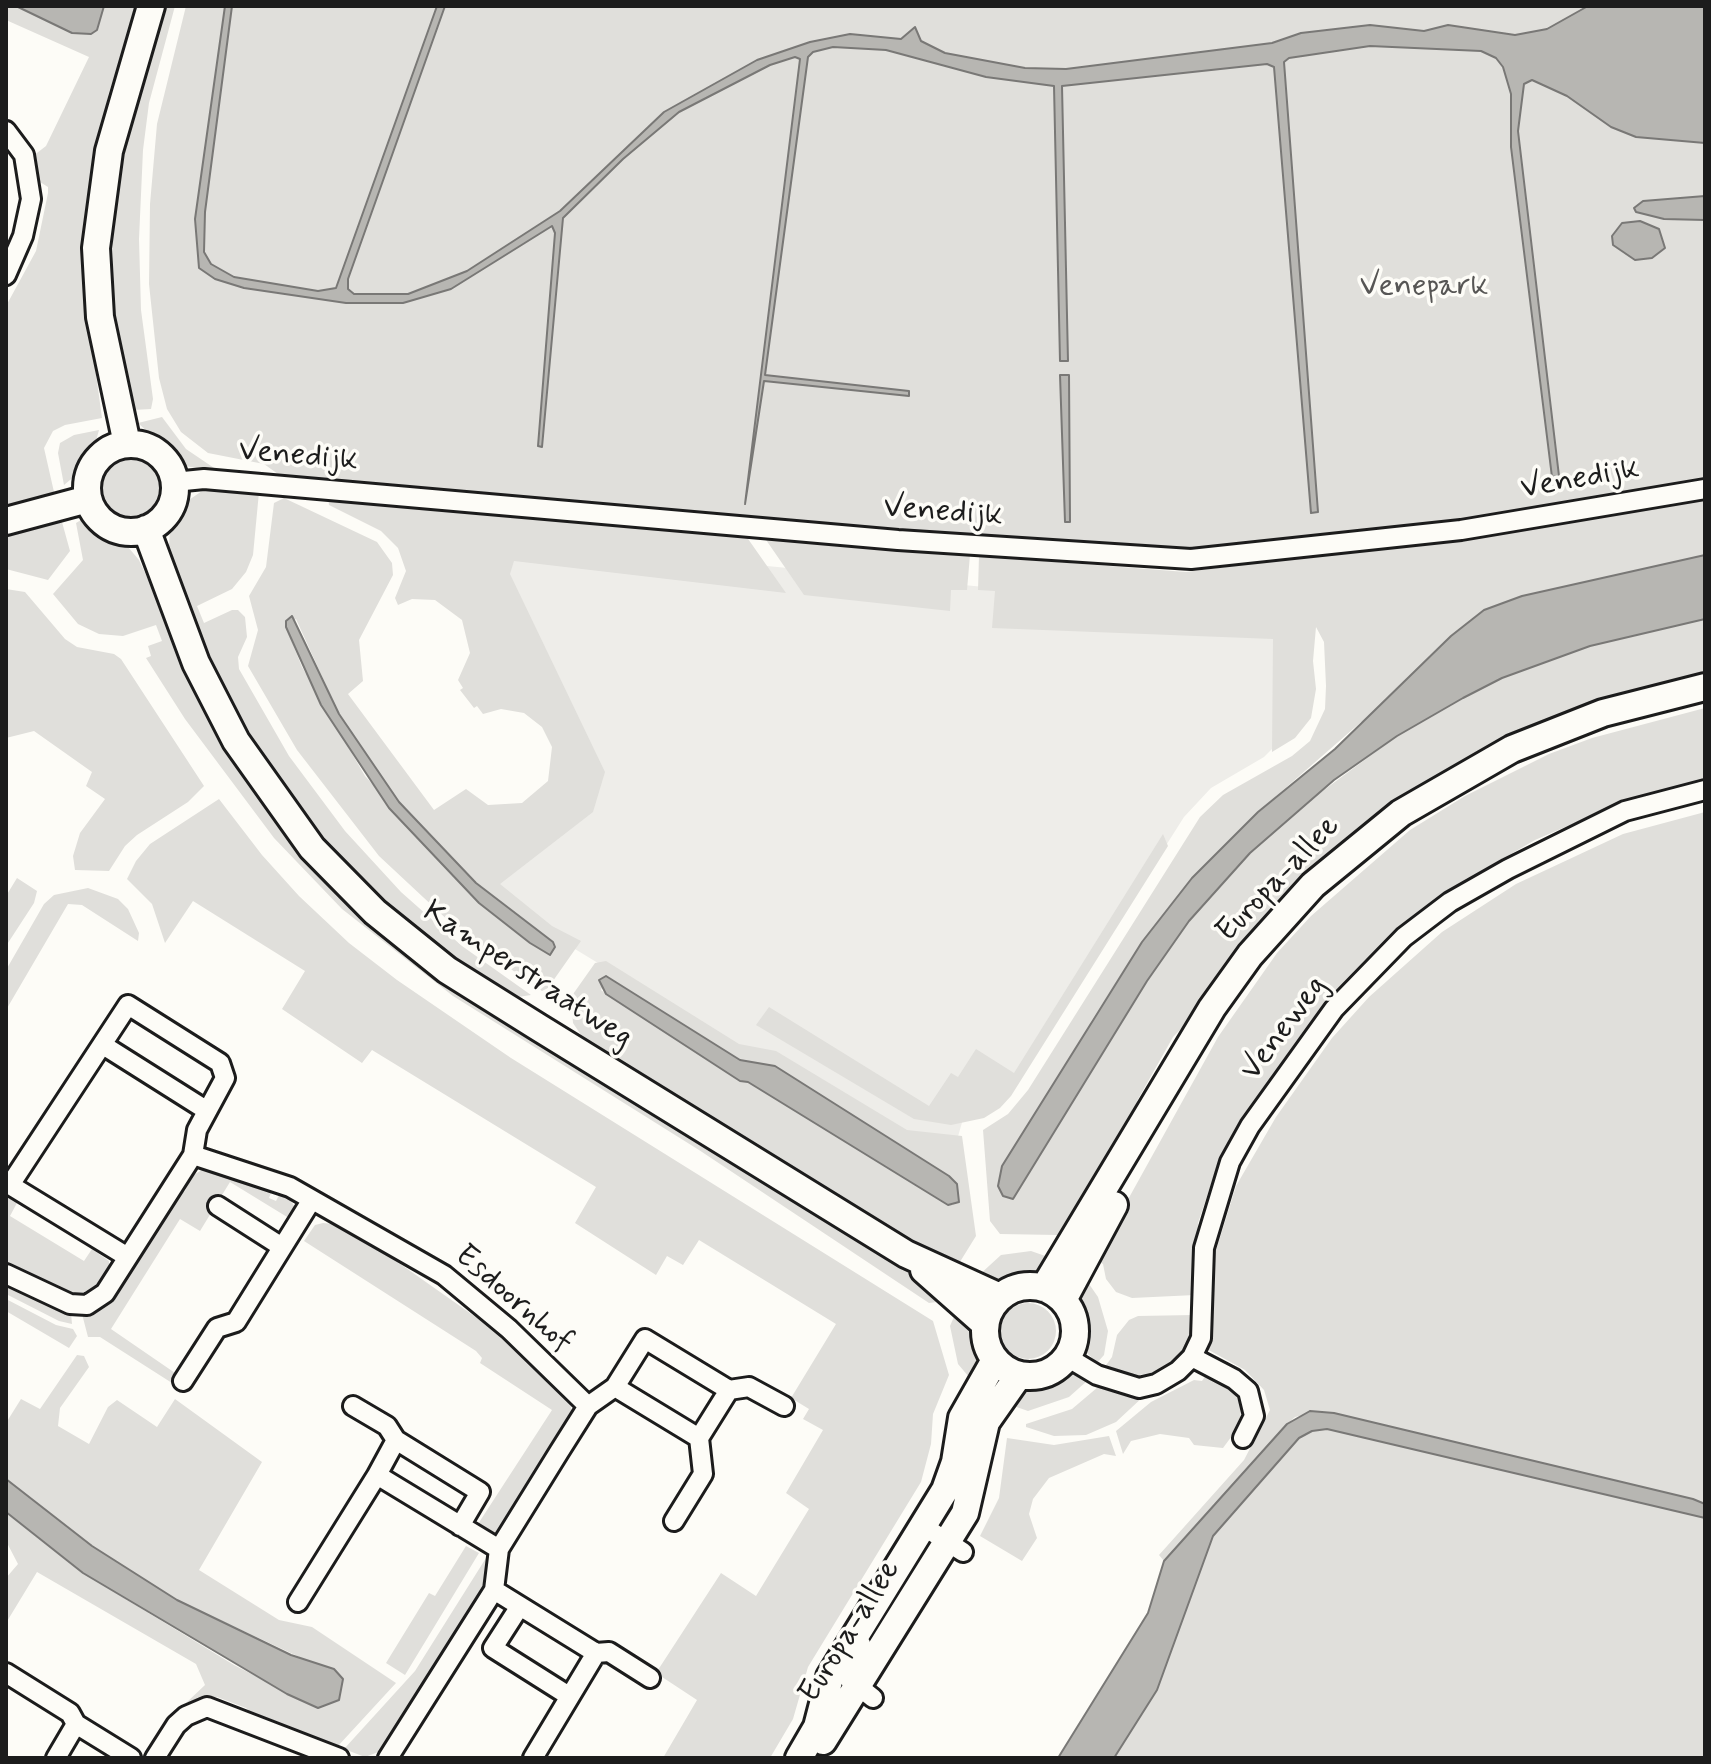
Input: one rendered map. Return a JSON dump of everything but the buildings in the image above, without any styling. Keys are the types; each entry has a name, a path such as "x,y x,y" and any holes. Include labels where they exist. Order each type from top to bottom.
{"main road":[{"path":"127,444 100,317 96,248 109,151 151,6"},
{"path":"127,444 153,450 165,459 174,482 174,500 167,513 146,529 129,532 105,524 88,499 88,476 93,465 113,447 127,444"},
{"path":"6,521 88,499"},
{"name":"Kamperstraatweg","path":"146,529 196,663 236,741 312,848 375,912 447,970 906,1254 1000,1297"},
{"name":"Europa-allee","path":"1054,1294 1212,1008 1250,955 1313,885 1401,813 1512,749 1603,713 1705,687"},
{"name":"Europa-allee","path":"1054,1294 1242,984 1322,892 1374,848 1441,800 1518,757 1609,723 1705,697"},
{"name":"Kamperstraatweg","path":"906,1254 985,1324"},
{"path":"1026,1286 1054,1294 1072,1315 1075,1333 1067,1357 1046,1373 1019,1375 995,1360 986,1343 985,1324 1000,1297 1026,1286"},
{"name":"Europa-allee","path":"799,1758 817,1727 828,1682 860,1640 949,1482 962,1418 995,1360"},
{"name":"Europa-allee","path":"813,1758 865,1692 955,1546 971,1498 986,1422 1019,1375"}],"street":[{"path":"6,131 24,155 31,190 23,236 6,275"},
{"name":"Venedijk","path":"174,482 204,479 898,540 1191,559 1461,530 1705,489"},
{"name":"Veneweg","path":"1192,1357 1201,1338 1204,1248 1230,1162 1266,1104 1334,1009 1404,937 1450,902 1508,869 1625,811 1705,790"},
{"path":"6,1274 70,1304 87,1305 105,1293 193,1155 197,1130 225,1078 220,1063 128,1005 10,1185 126,1256"},
{"path":"103,1045 206,1110"},
{"name":"Esdoornhof","path":"193,1155 290,1187 444,1275 509,1329 588,1406"},
{"path":"183,1381 217,1328 236,1322 311,1201"},
{"path":"218,1206 282,1247"},
{"path":"388,1758 494,1590 499,1549 588,1406 615,1387 645,1339 729,1390 749,1387 784,1406"},
{"path":"1067,1357 1097,1375 1139,1388 1156,1384 1178,1371 1192,1357 1234,1379 1248,1391 1254,1416 1243,1438"},
{"path":"615,1387 699,1438"},
{"path":"674,1521 703,1474 699,1438 729,1390"},
{"path":"353,1406 387,1426 396,1440 480,1492 460,1526"},
{"path":"298,1602 396,1440"},
{"path":"377,1475 499,1549"},
{"name":"Europa-allee","path":"923,1526 955,1546"},
{"path":"494,1590 596,1653 609,1652 650,1678"},
{"path":"520,1606 493,1648 569,1696"},
{"path":"860,1640 848,1675 865,1692"},
{"path":"533,1758 596,1653"},
{"path":"6,1673 70,1713 76,1724 131,1758"},
{"path":"155,1758 176,1725 197,1710 207,1707 240,1717 339,1758"},
{"path":"56,1758 76,1724"}],"shaded area":[{"path":"16,6 104,6 97,30 91,34 72,33"},
{"path":"225,6 232,6 205,212 204,252 211,264 234,277 318,291 336,288 437,6 445,6 348,279 348,289 354,294 408,294 467,271 560,211 664,112 757,60 810,42 850,34 901,39 915,27 921,41 945,53 1025,68 1066,69 1272,43 1301,33 1370,25 1424,31 1448,25 1515,35 1547,29 1588,6 1705,6 1705,143 1636,137 1611,127 1567,96 1532,80 1524,84 1518,131 1559,476 1552,477 1511,147 1511,94 1503,67 1496,58 1481,51 1370,46 1289,58 1284,62 1318,512 1311,513 1274,67 1267,64 1062,86 1068,361 1060,361 1054,86 986,77 886,50 833,47 813,52 808,57 765,375 909,391 909,396 764,381 745,504 800,59 795,57 770,65 679,112 623,159 563,218 542,447 538,446 555,233 552,226 451,289 403,303 346,303 244,288 215,279 199,268 195,219"},
{"path":"1705,196 1705,220 1664,219 1636,212 1634,208 1643,201"},
{"path":"1640,221 1659,229 1665,248 1652,258 1635,260 1613,245 1612,236 1622,223"},
{"path":"1060,375 1069,375 1070,522 1065,522"},
{"path":"529,543 1005,589 1288,591 1283,738 1264,757 1211,788 1184,817 1007,1096 963,1119 957,1140 907,1136 736,1047 570,946 494,885 589,810 500,560"},
{"path":"1705,555 1705,619 1590,646 1502,678 1463,698 1397,736 1334,780 1250,853 1189,921 1147,981 1013,1199 1003,1196 998,1186 1002,1166 1142,942 1192,878 1258,812 1335,749 1451,636 1484,610 1522,596"},
{"path":"292,616 339,714 399,802 476,883 553,942 555,947 550,955 479,903 389,808 321,705 286,627 286,621"},
{"path":"606,976 740,1060 775,1066 949,1176 957,1184 959,1202 948,1205 748,1082 740,1081 606,994 599,980"},
{"path":"1310,1411 1334,1413 1693,1499 1705,1504 1705,1518 1327,1429 1312,1431 1299,1438 1213,1536 1157,1690 1114,1758 1058,1758 1148,1613 1164,1561 1287,1424"},
{"path":"6,1479 92,1546 177,1600 291,1655 334,1669 343,1679 339,1700 318,1708 287,1694 83,1573 6,1512"}],"green space":[{"path":"6,6 16,6 72,33 91,34 97,30 104,6 139,6 109,92 88,193 84,286 102,418 65,425 53,431 44,448 54,492 6,508 6,306 36,251 48,193 48,187 40,182 33,156 46,146 89,57 6,20"},
{"path":"165,6 175,6 149,103 143,150 139,239 141,310 153,399 151,409 133,410 115,332 112,225 122,155"},
{"name":"Venepark","path":"186,6 1705,6 1705,587 1361,722 1258,812 1192,878 1142,942 1090,1023 1147,981 1189,921 1250,853 1301,807 1397,736 1463,698 1502,678 1590,646 1705,619 1705,678 1416,792 1173,1037 1137,1101 1133,1124 1066,1240 1057,1235 1000,1234 990,1221 983,1130 1008,1114 1028,1090 1200,817 1223,795 1292,756 1310,741 1325,709 1326,686 1324,642 1316,627 1313,661 1316,689 1311,718 1295,738 1272,752 1273,639 992,628 995,591 978,590 979,556 1186,572 1289,559 1284,542 1185,552 285,479 264,464 208,453 181,432 167,409 159,378 149,284 150,204 157,124"},
{"path":"162,417 186,449 220,472 185,466 138,423"},
{"path":"99,430 94,448 76,475 64,485 58,453 60,443 74,435"},
{"path":"131,459 152,467 160,488 152,509 131,517 110,509 102,488 110,467"},
{"path":"205,489 259,492 253,555 246,572 232,589 197,606 204,623 232,610 238,610 245,617 247,637 238,657 239,669 289,756 345,831 401,892 462,946 531,995 518,997 501,991 393,911 306,822 256,752 214,676 169,546 170,529 183,504"},
{"path":"284,498 377,542 392,563 393,575 359,640 363,681 348,694 434,810 466,789 488,805 522,803 548,781 552,747 542,727 524,713 501,709 483,714 477,706 474,708 460,690 463,688 458,680 470,653 462,620 435,600 412,599 398,605 395,598 406,571 398,548 381,531 329,505 328,498 746,536 786,593 514,561 510,574 605,772 593,812 500,884 552,926 581,941 548,988 542,991 468,939 379,856 297,750 248,666 258,630 249,596 266,567 274,503","holes":["296,619 339,714 399,802 476,883 553,942 530,943 479,903 365,776 302,667 286,627"]},
{"path":"81,520 128,547 139,560 228,750 274,817 327,879 897,1262 940,1297 937,1302 929,1303 699,1150 453,996 342,909 274,838 185,719 146,658 151,656 148,646 162,641 156,625 123,636 99,634 78,624 53,594 83,560 76,523"},
{"path":"62,522 70,551 48,580 6,569 6,534"},
{"path":"764,537 970,555 967,590 951,590 950,611 804,595"},
{"path":"6,589 25,592 65,639 77,647 114,654 121,659 204,786 188,802 137,835 125,846 109,871 75,870 73,856 80,833 105,799 86,786 92,772 34,731 6,738"},
{"path":"1705,708 1705,781 1614,806 1535,840 1454,887 1378,950 1309,1025 1221,1154 1198,1223 1195,1295 1132,1298 1116,1292 1106,1279 1103,1264 1095,1259 1218,1037 1277,953 1311,916 1410,830 1465,796 1549,754 1592,738"},
{"path":"219,799 262,855 299,896 349,943 397,980 511,1058 933,1321 949,1375 933,1414 931,1444 921,1482 808,1667 793,1719 770,1758 663,1758 697,1700 656,1673 721,1573 756,1596 809,1509 786,1493 823,1430 803,1419 809,1409 791,1398 836,1324 699,1240 683,1265 667,1256 656,1275 575,1223 596,1187 372,1050 362,1063 282,1009 305,971 193,901 165,943 152,904 127,879 150,844"},
{"path":"1705,812 1705,1504 1320,1411 1295,1417 1287,1424 1164,1561 1159,1555 1244,1460 1270,1410 1264,1390 1245,1370 1205,1348 1212,1331 1209,1273 1236,1186 1276,1117 1332,1038 1369,997 1442,932 1516,884 1623,834"},
{"path":"1163,834 1168,846 1011,1096 984,1118 951,1125 914,1119 756,1025 769,1007 929,1106 951,1073 958,1077 976,1049 1014,1073"},
{"path":"17,878 37,891 34,903 6,946 6,896"},
{"path":"88,888 118,899 128,909 139,933 138,941 82,905 68,904 6,1010 6,970 44,904 54,895"},
{"path":"606,961 739,1044 776,1051 907,1130 962,1136 976,1236 958,1265 906,1240 585,1041 573,1023 571,997 595,963","holes":["607,977 740,1060 775,1066 949,1176 955,1181 953,1205 948,1205 748,1082 740,1080 606,994 601,990"]},
{"path":"205,1168 272,1190 269,1198 276,1201 280,1193 286,1195 296,1208 292,1220 230,1182 200,1231 180,1219 111,1329 178,1375 172,1383 100,1337 88,1337 82,1314 96,1309 114,1296 169,1201 185,1191 192,1176"},
{"path":"6,1196 18,1201 10,1216 84,1261 92,1249 109,1261 109,1275 95,1292 82,1297 50,1290 6,1263"},
{"path":"333,1224 379,1249 477,1318 495,1324 545,1372 553,1388 570,1403 572,1412 495,1535 478,1524 552,1410 480,1363 482,1358 476,1351 304,1241 315,1225"},
{"path":"1031,1251 1051,1258 1036,1276 999,1283 978,1276 1001,1255"},
{"path":"1087,1281 1098,1297 1108,1331 1104,1355 1097,1363 1084,1350 1081,1341 1076,1300"},
{"path":"6,1284 71,1313 72,1324 59,1321 6,1294"},
{"path":"6,1299 56,1325 73,1329 77,1336 69,1348 6,1311"},
{"path":"1028,1303 1048,1311 1056,1331 1048,1351 1028,1359 1008,1351 1000,1331 1008,1311"},
{"path":"957,1310 976,1333 980,1363 974,1383 958,1364 950,1326"},
{"path":"1193,1315 1193,1334 1188,1346 1177,1360 1160,1371 1129,1377 1104,1368 1112,1357 1117,1335 1129,1320 1138,1316"},
{"path":"77,1355 84,1356 89,1367 60,1408 58,1426 89,1444 108,1407 117,1400 157,1427 175,1399 262,1462 199,1570 279,1620 312,1627 396,1683 338,1746 319,1746 260,1721 246,1708 217,1697 186,1703 205,1685 196,1664 37,1572 6,1623 6,1578 18,1564 6,1541 6,1512 83,1573 234,1665 318,1708 310,1662 177,1600 92,1546 6,1479 6,1423 21,1399 40,1409"},
{"path":"1070,1373 1087,1381 1069,1397 1028,1411 1008,1404 1024,1386"},
{"path":"1206,1375 1232,1388 1241,1406 1240,1425 1223,1448 1194,1445 1189,1438 1160,1434 1131,1441 1123,1454 1116,1431 1151,1402 1194,1380 1202,1381"},
{"path":"1098,1387 1144,1396 1116,1422 1086,1435 1054,1436 1026,1427 1026,1424 1072,1409"},
{"path":"1316,1422 1705,1513 1705,1758 1087,1758 1204,1529"},
{"path":"1109,1436 1116,1456 1104,1454 1049,1478 1033,1499 1029,1514 1037,1538 1022,1561 980,1536 999,1498 1007,1438 1054,1445"},
{"path":"466,1546 479,1553 405,1675 386,1663 429,1593 435,1596"},
{"path":"486,1558 488,1581 381,1751 365,1757 344,1749 415,1671"}]}
